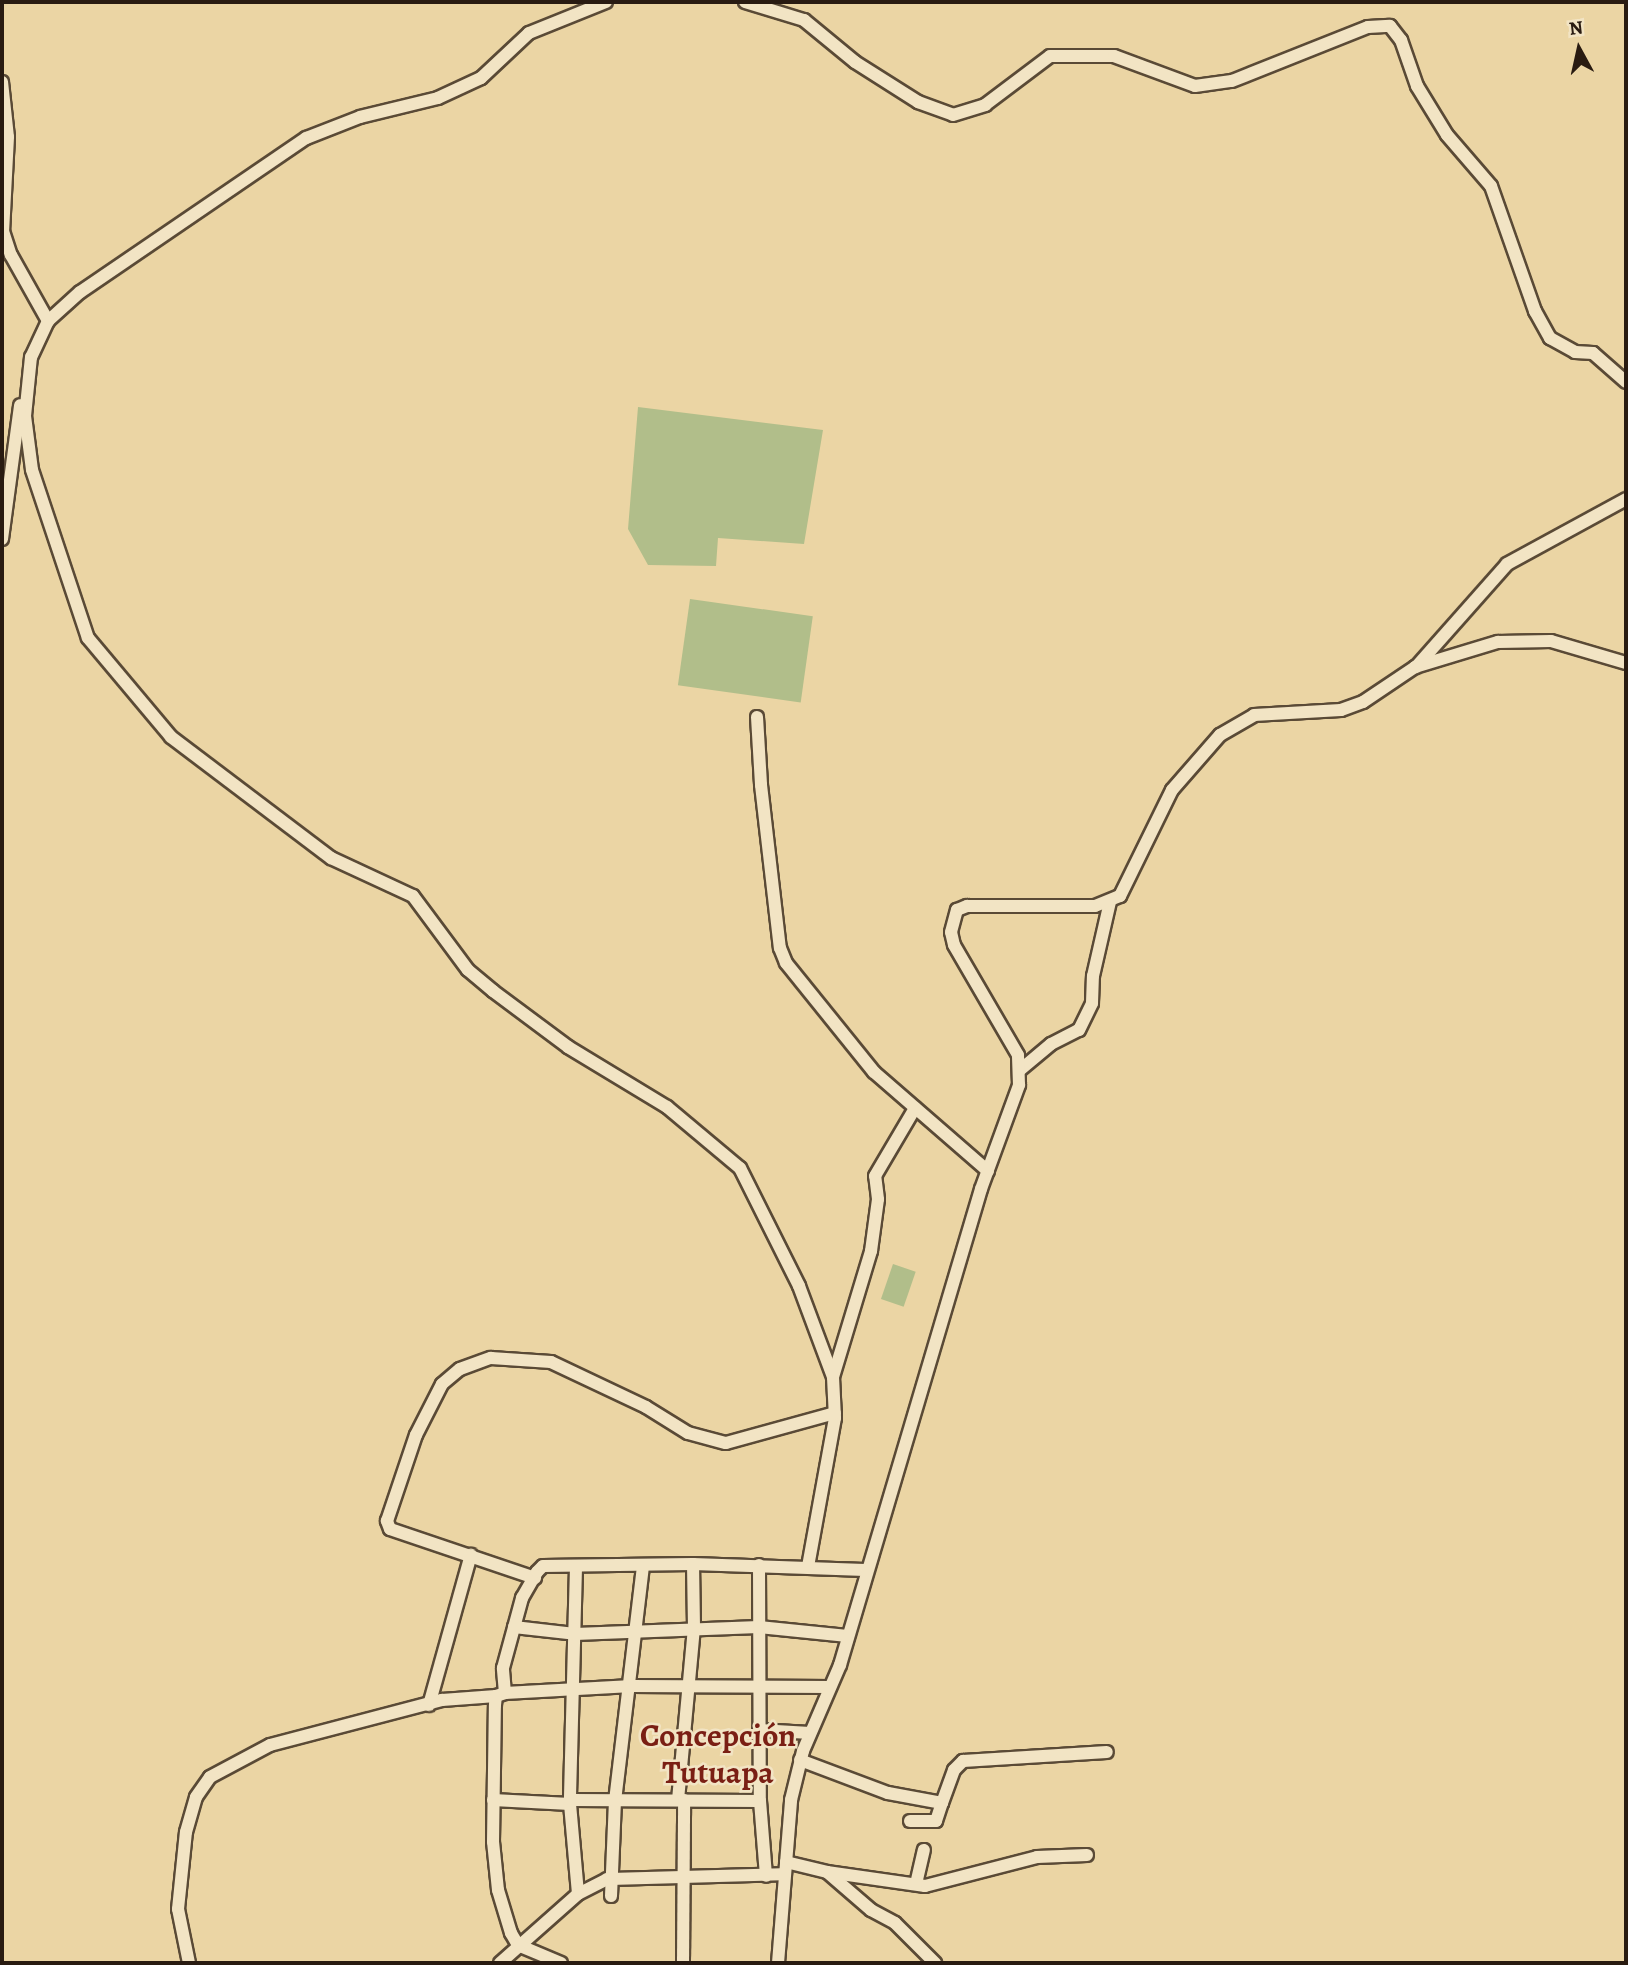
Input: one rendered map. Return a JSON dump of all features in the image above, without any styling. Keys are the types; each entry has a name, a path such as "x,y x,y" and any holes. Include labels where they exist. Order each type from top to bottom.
{"street":[{"path":"2,540 11,450 31,357 48,321 132,253 306,138 360,117 438,98 481,78 529,33 606,2"},
{"path":"745,2 804,20 855,62 918,102 953,115 985,105 1050,56 1114,56 1195,86 1232,81 1368,27 1390,26 1401,40 1417,86 1447,135 1491,186 1535,311 1550,338 1575,352 1593,353 1626,382"},
{"path":"2,82 8,137 3,231 17,266 48,321"},
{"path":"31,357 25,416 32,470 88,638 171,737 214,774 339,863 413,896 468,970 493,992 568,1047 667,1107 740,1168 799,1286 833,1377 835,1413 808,1566"},
{"path":"1020,1070 1051,1044 1079,1030 1092,1003 1110,902 1126,887 1172,790 1220,735 1254,716 1341,710 1363,702 1415,667 1507,564 1626,499"},
{"path":"1415,667 1498,642 1526,639 1551,641 1626,663"},
{"path":"757,717 761,785 780,948 786,963 860,1058 988,1171"},
{"path":"778,1963 785,1868 800,1760 848,1636 988,1171 1019,1085 1017,1055 954,945 951,932 957,910 967,906 1110,902"},
{"path":"833,1377 871,1251 878,1199 875,1177 915,1108"},
{"path":"535,1578 390,1529 387,1521 416,1435 442,1384 460,1369 491,1358 551,1362 646,1407 688,1433 726,1443 835,1413"},
{"path":"429,1705 471,1555"},
{"path":"561,1963 518,1944 498,1891 493,1800 503,1668 522,1598 543,1566 643,1567 693,1564 866,1570"},
{"path":"683,1963 681,1800 694,1627 693,1564"},
{"path":"759,1565 760,1801 766,1875"},
{"path":"576,1567 570,1804 578,1894"},
{"path":"611,1896 615,1801 632,1686 643,1567"},
{"path":"514,1627 575,1634 638,1629 759,1627 848,1636"},
{"path":"189,1963 178,1909 186,1832 196,1797 210,1777 270,1745 429,1705 501,1695 632,1686 830,1687"},
{"path":"759,1730 810,1732"},
{"path":"910,1821 936,1821 954,1770 963,1761 1107,1752"},
{"path":"800,1760 888,1793 943,1803"},
{"path":"493,1800 570,1804"},
{"path":"570,1804 572,1800 760,1801"},
{"path":"916,1884 924,1850"},
{"path":"500,1963 518,1944 578,1894 612,1879 766,1875 785,1868 916,1884 1037,1857 1087,1856"},
{"path":"827,1872 871,1910 895,1923 935,1963"}],"green space":[{"path":"638,407 823,430 804,544 718,538 716,566 648,565 628,529"},
{"path":"690,599 813,616 801,702 678,685"},
{"path":"893,1264 916,1272 904,1307 881,1299"}],"district":[{"name":"Concepción Tutuapa","path":"718,1754"}]}
